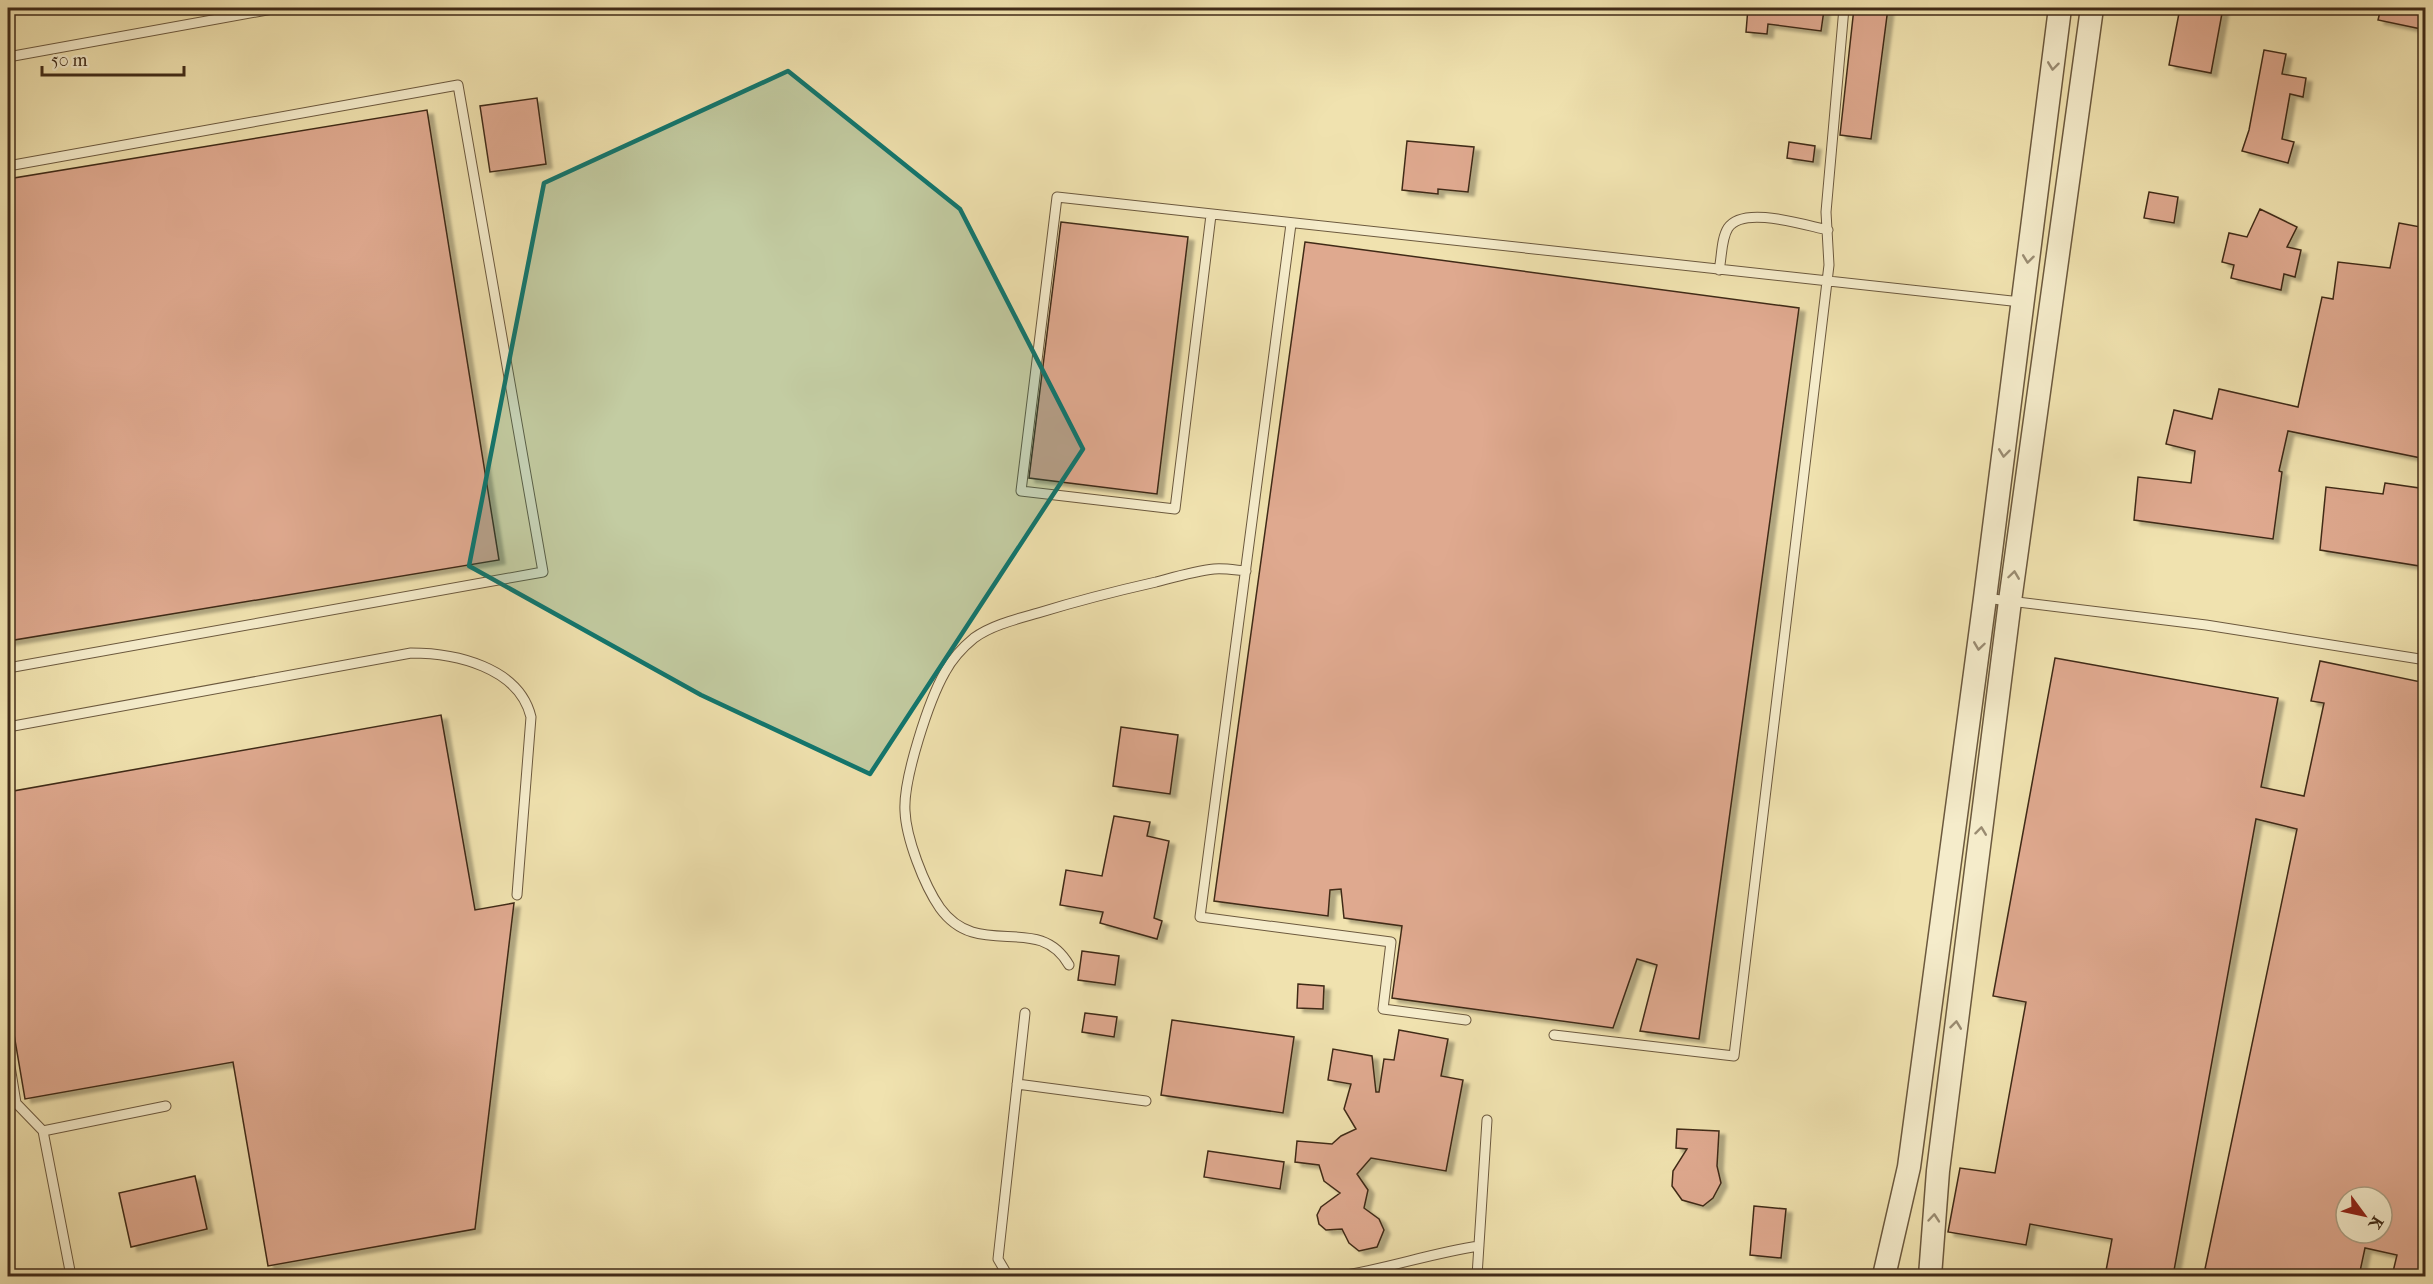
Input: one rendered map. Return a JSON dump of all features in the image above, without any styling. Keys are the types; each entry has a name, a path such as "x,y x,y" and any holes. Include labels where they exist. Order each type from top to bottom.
{"street":[{"path":"1884,1276 1909,1167 1985,598 2060,8"},
{"path":"1930,1276 1938,1171 2010,601 2092,8"}],"lane":[{"path":"8,57 278,8"},
{"path":"1554,1035 1734,1056 1827,281 1830,249 1828,230 1832,121 1844,8"},
{"path":"8,166 458,85 543,572 8,668"},
{"path":"1211,215 1175,509 1022,491 1058,197 2023,302"},
{"path":"1719,270 1725,234 1733,222 1740,218 1754,216 1828,230"},
{"path":"1291,224 1200,917 1392,942 1383,1009 1466,1020"},
{"path":"1069,965 1057,948 1039,939 980,936 970,932 951,920 934,897 909,838 905,796 911,766 938,685 945,670 965,646 976,636 1005,623 1215,569 1246,571"},
{"path":"1985,598 2206,625 2426,660"},
{"path":"8,728 411,653 431,653 468,661 515,684 526,700 531,717 517,895"},
{"path":"1008,1276 998,1259 1025,1013"},
{"path":"8,1054 16,1102 43,1131 71,1276"},
{"path":"1017,1084 1146,1101"},
{"path":"43,1131 165,1106"},
{"path":"1477,1276 1487,1120"},
{"path":"1339,1276 1384,1268 1441,1252 1479,1246"}],"highlighted area":[{"path":"788,71 960,209 1083,449 870,774 701,695 469,566 544,183"}],"building":[{"path":"1748,8 1788,11 1789,8 1824,10 1821,31 1768,24 1767,34 1746,32"},
{"path":"1854,8 1888,8 1871,139 1840,135"},
{"path":"2180,8 2223,8 2211,73 2169,65"},
{"path":"2381,8 2426,8 2426,30 2378,20"},
{"path":"2264,50 2286,54 2282,74 2306,78 2303,97 2290,94 2282,139 2294,142 2288,163 2242,151 2249,130"},
{"path":"537,98 546,164 490,172 480,106"},
{"path":"427,110 499,560 8,641 8,179"},
{"path":"1407,141 1474,147 1468,192 1438,189 1438,194 1402,190"},
{"path":"1789,142 1815,146 1813,162 1787,158"},
{"path":"2149,192 2178,197 2174,223 2144,218"},
{"path":"2260,209 2297,227 2287,247 2301,250 2295,277 2284,274 2281,290 2231,278 2234,265 2222,262 2229,233 2247,237"},
{"path":"1061,222 1188,237 1157,494 1029,478"},
{"path":"2399,223 2426,228 2426,459 2288,431 2279,471 2282,472 2273,539 2134,520 2138,477 2191,483 2195,451 2166,444 2174,410 2212,419 2219,389 2298,407 2322,297 2333,299 2338,262 2390,268"},
{"path":"1305,242 1799,308 1699,1039 1640,1031 1657,965 1637,959 1613,1028 1392,998 1402,926 1344,918 1341,889 1330,890 1328,916 1214,901"},
{"path":"2385,483 2426,489 2426,567 2320,550 2326,487 2383,494"},
{"path":"2055,658 2278,698 2261,787 2304,796 2324,703 2311,701 2320,661 2426,683 2426,1276 2392,1276 2397,1255 2365,1248 2359,1276 2240,1276 2205,1269 2297,829 2256,819 2173,1276 2105,1276 2112,1239 2030,1224 2026,1245 1948,1232 1960,1168 1995,1173 2026,1002 1993,996"},
{"path":"441,715 475,910 514,903 475,1229 268,1266 233,1062 25,1099 8,999 8,792"},
{"path":"1121,727 1178,735 1170,794 1113,786"},
{"path":"1114,816 1150,822 1147,836 1169,841 1154,918 1162,921 1157,939 1100,923 1103,912 1060,905 1066,870 1102,876"},
{"path":"1082,951 1119,956 1115,985 1078,980"},
{"path":"1298,984 1324,986 1323,1009 1297,1008"},
{"path":"1085,1013 1117,1017 1114,1037 1082,1032"},
{"path":"1172,1020 1294,1037 1283,1113 1161,1095"},
{"path":"1399,1030 1448,1039 1441,1076 1463,1080 1446,1171 1371,1158 1357,1174 1368,1190 1364,1208 1379,1219 1384,1230 1377,1247 1359,1251 1349,1243 1342,1229 1326,1230 1319,1224 1317,1215 1321,1207 1340,1193 1324,1181 1319,1165 1295,1162 1297,1141 1332,1144 1341,1136 1356,1129 1344,1109 1351,1084 1328,1080 1333,1049 1372,1056 1376,1092 1379,1092 1384,1059 1394,1060"},
{"path":"1677,1129 1719,1131 1717,1166 1721,1183 1713,1198 1703,1206 1682,1200 1672,1186 1673,1171 1687,1149 1676,1148"},
{"path":"1208,1151 1284,1162 1280,1189 1204,1177"},
{"path":"195,1176 207,1229 131,1247 119,1193"},
{"path":"1754,1206 1786,1209 1781,1258 1750,1255"}]}
